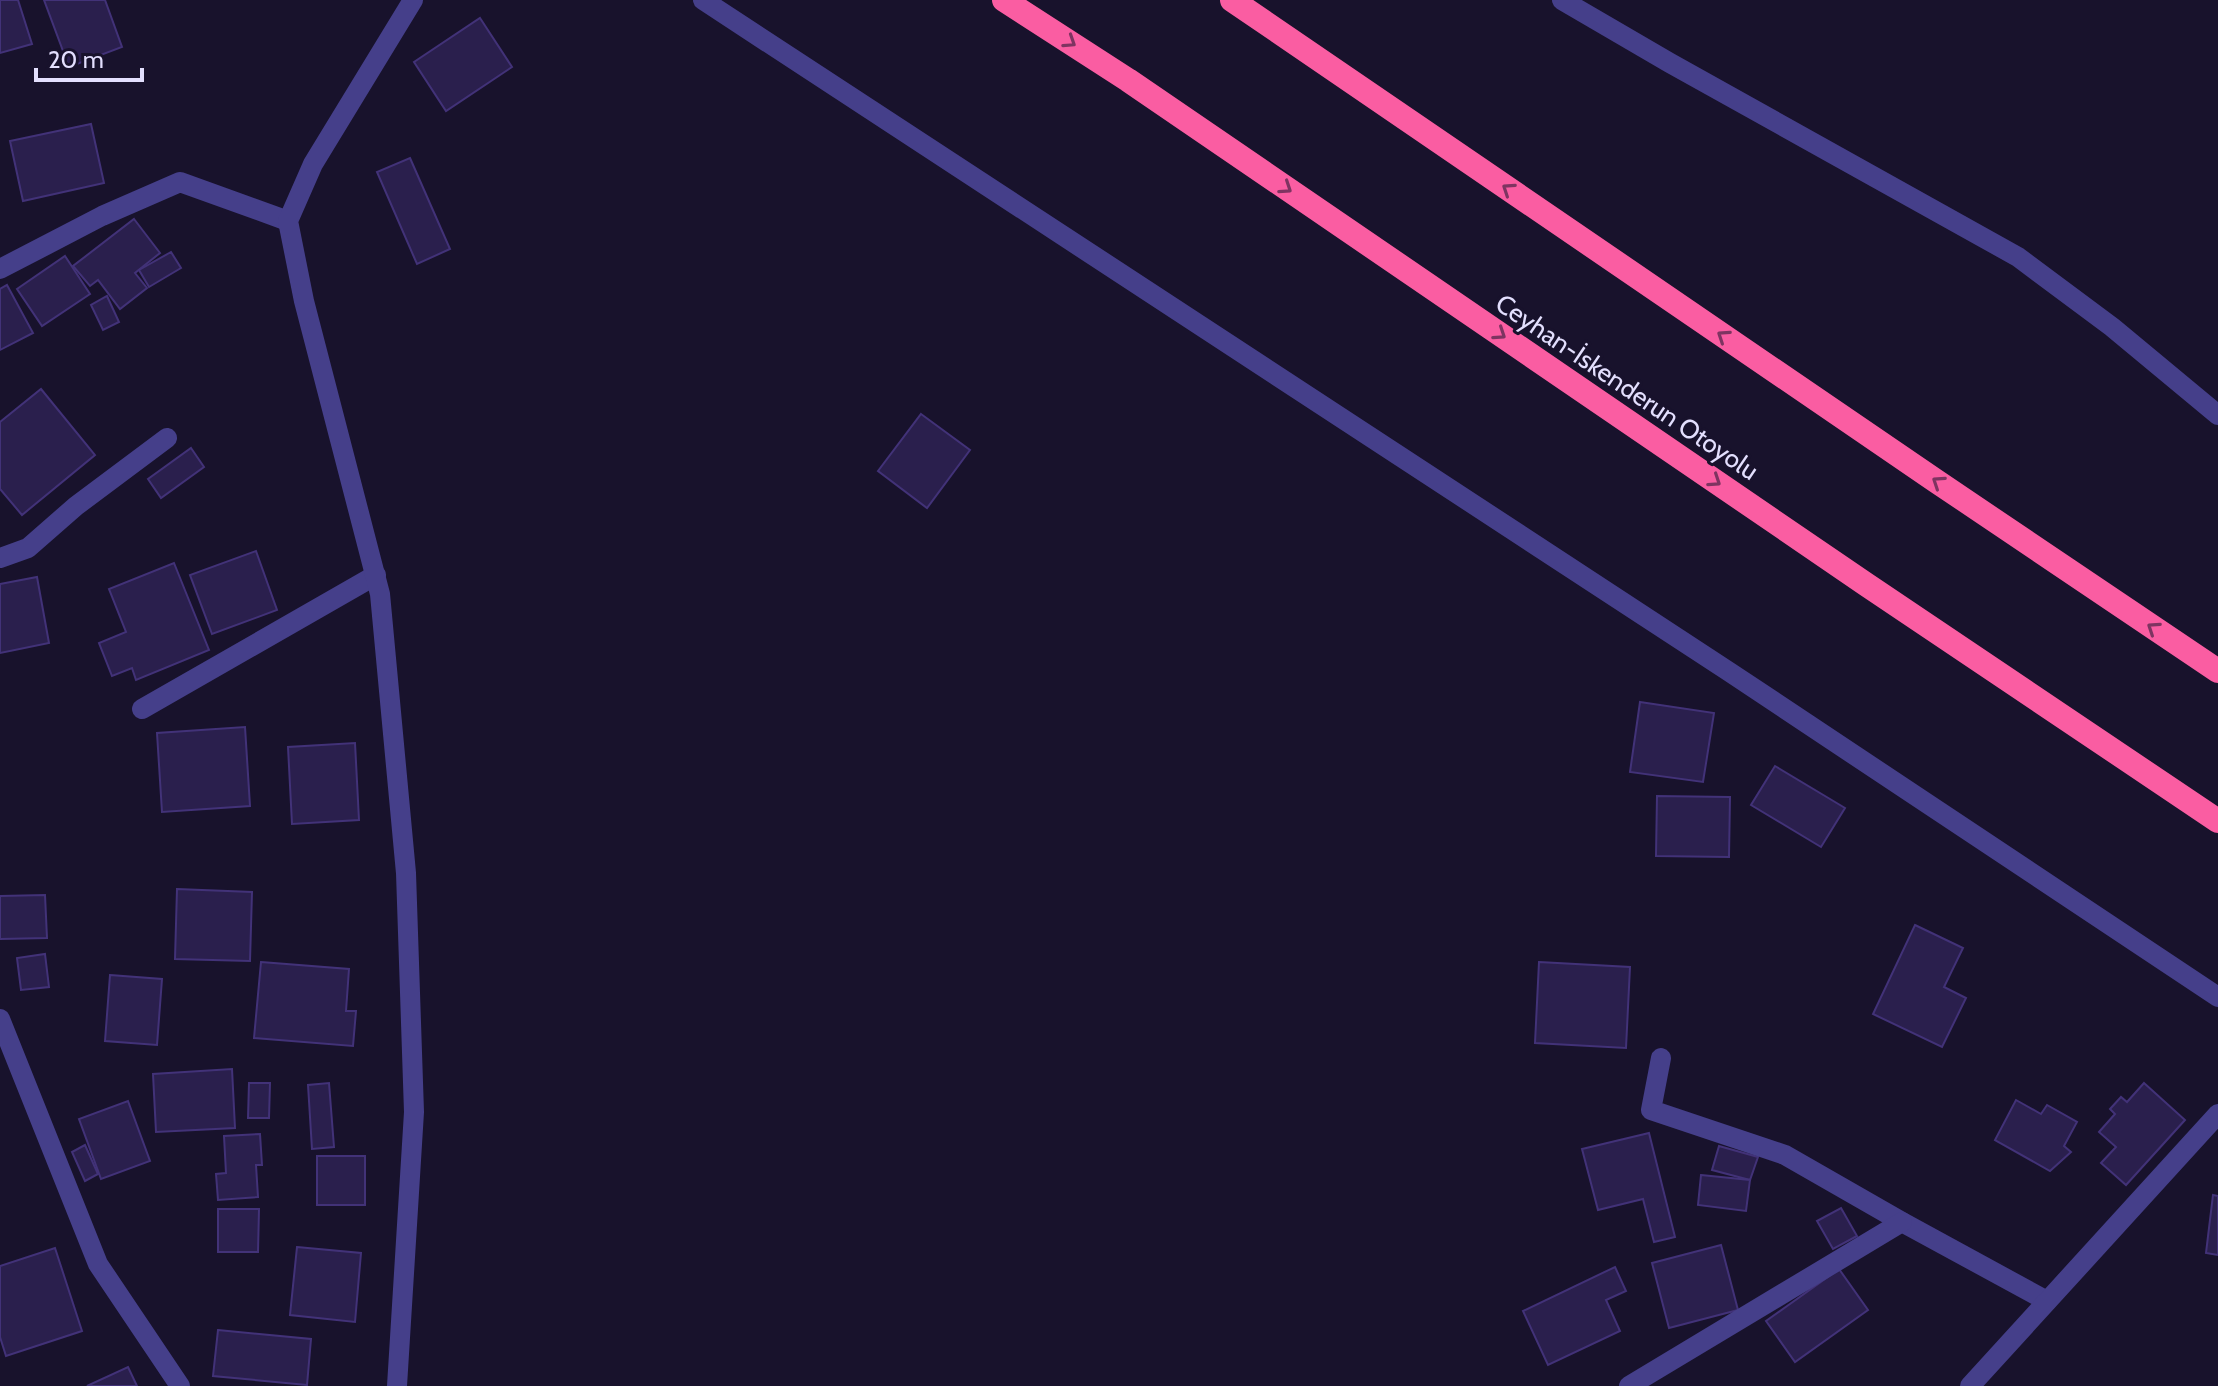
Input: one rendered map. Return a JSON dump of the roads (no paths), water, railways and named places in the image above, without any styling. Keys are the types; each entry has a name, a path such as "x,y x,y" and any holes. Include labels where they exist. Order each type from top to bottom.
{"highway":[{"name":"Ceyhan-İskenderun Otoyolu","path":"1004,0 1128,80 2218,821"},
{"path":"1232,0 2218,671"}],"street":[{"path":"397,1386 414,1112 406,873 380,594 304,301 288,221 313,164 413,0"},
{"path":"703,0 1728,671 2218,997"},
{"path":"1562,0 2018,257 2112,327 2218,415"},
{"path":"0,269 102,216 180,182 288,221"},
{"path":"0,558 28,548 76,506 167,438"},
{"path":"142,709 376,575"},
{"path":"0,1019 98,1264 180,1386"},
{"path":"1661,1058 1651,1110 1785,1155 2047,1301"},
{"path":"1970,1386 2218,1114"},
{"path":"1629,1386 1902,1222"}]}
